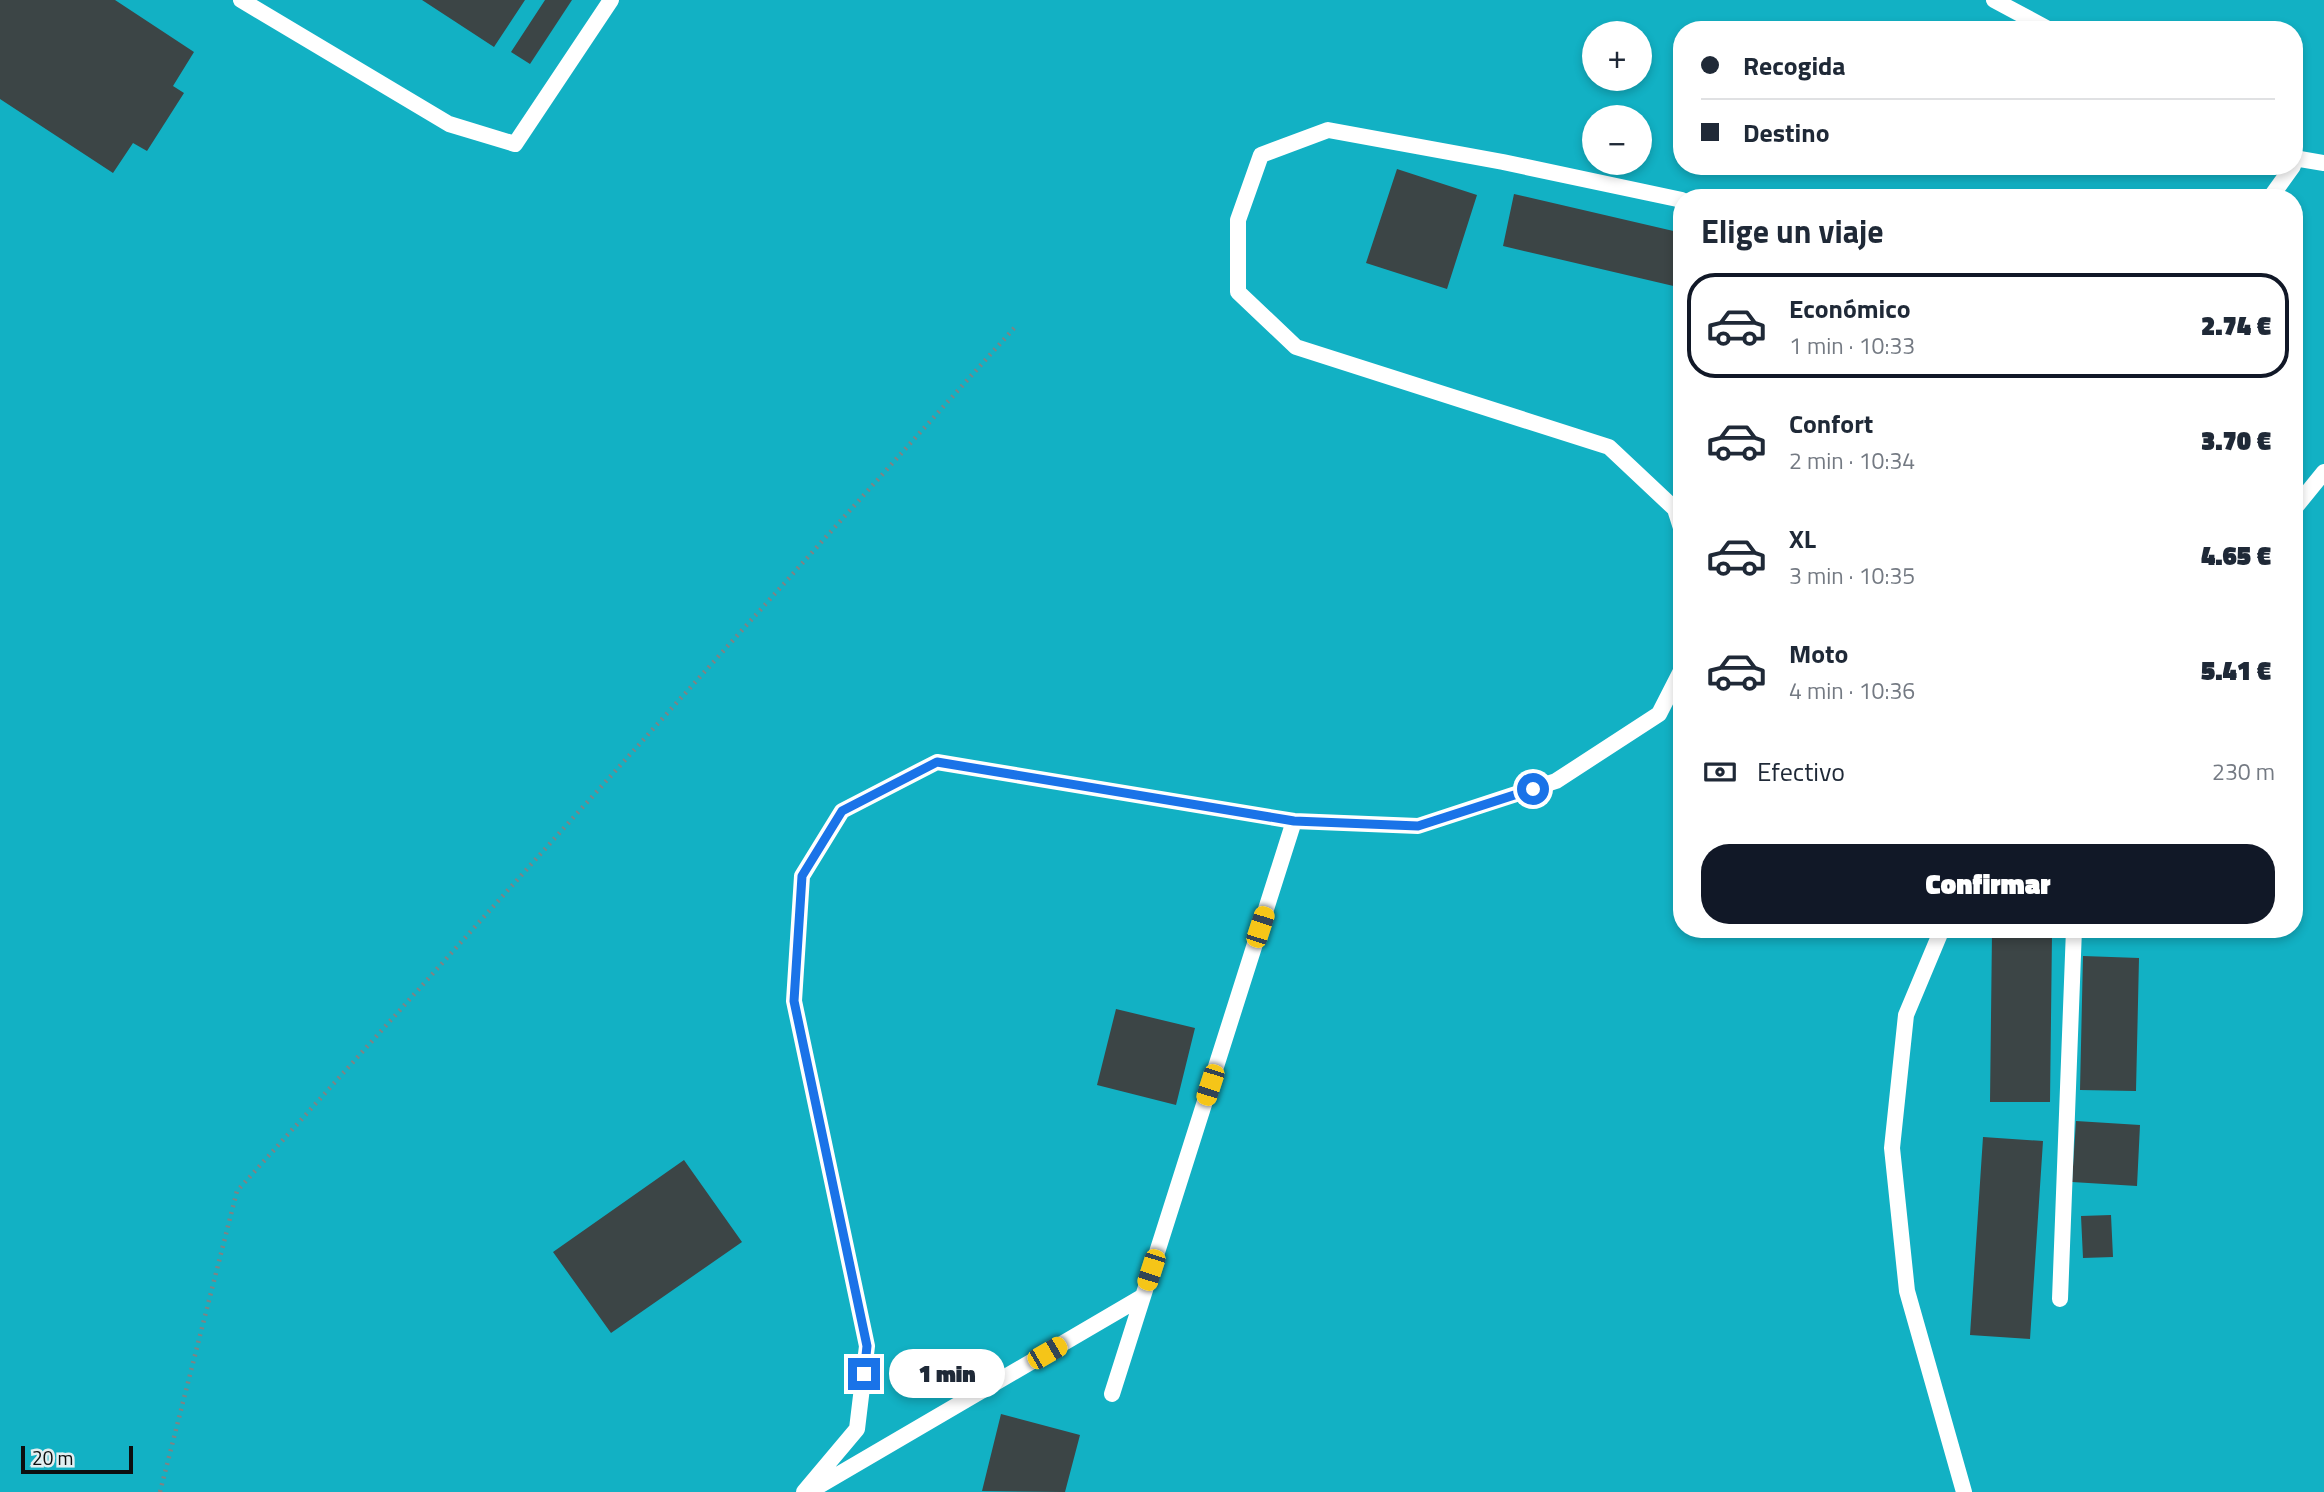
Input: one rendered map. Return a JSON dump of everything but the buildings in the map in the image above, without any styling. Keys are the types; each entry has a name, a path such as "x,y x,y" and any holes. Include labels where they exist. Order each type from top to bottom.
{"lane":[{"path":"241,0 449,124 515,144 611,0"},
{"path":"1994,0 2033,21"},
{"path":"1673,198 1503,162 1328,130 1261,155 1238,220 1238,292 1296,347 1609,447 1673,507"},
{"path":"2303,162 2324,163"},
{"path":"2303,498 2324,472"},
{"path":"806,1492 857,1429 867,1346 794,1001 802,876 842,811 937,762 1294,821 1418,826 1556,781 1659,714 1673,687"},
{"path":"1112,1394 1294,821"},
{"path":"1938,938 1906,1016 1892,1148 1907,1291 1964,1492"},
{"path":"2060,1299 2074,938"},
{"path":"806,1492 1143,1297"}],"path":[{"path":"160,1492 237,1191 1016,326"}],"shaded area":[{"path":"0,0 2324,0 2324,1492 0,1492"}],"route":[{"path":"864,1374 867,1346 794,1001 802,876 842,811 937,762 1294,821 1418,826 1533,789"}]}
